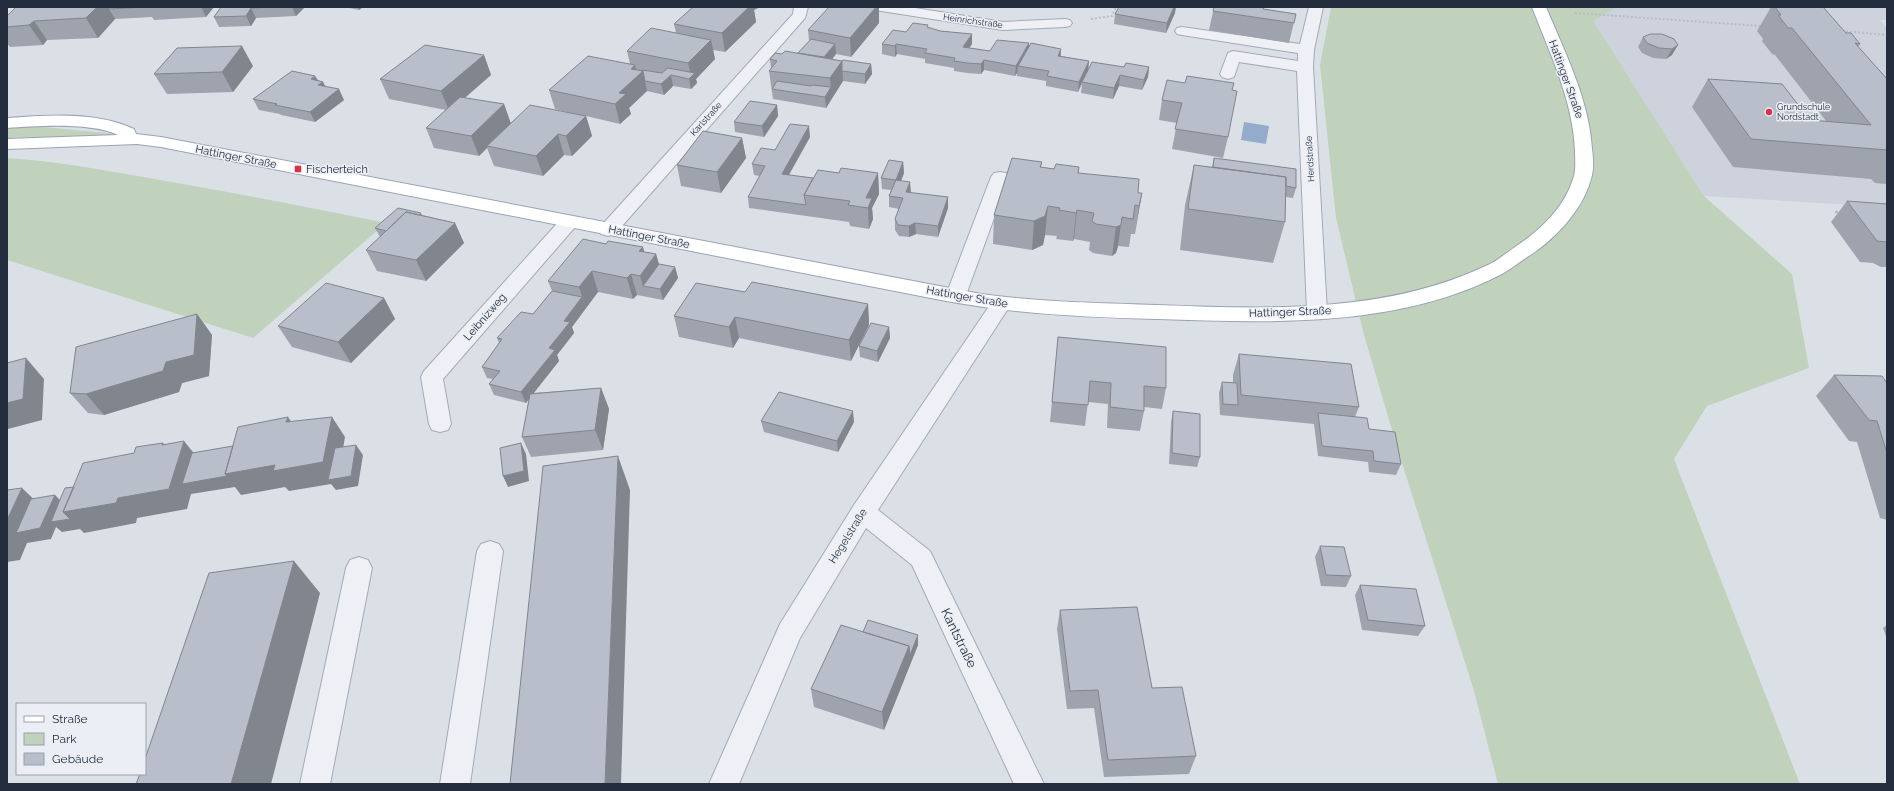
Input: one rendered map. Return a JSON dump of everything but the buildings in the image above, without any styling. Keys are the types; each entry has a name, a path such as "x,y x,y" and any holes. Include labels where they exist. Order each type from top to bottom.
{"main road":[{"name":"Hattinger Straße","path":"7,144 138,139 161,142 608,230 1001,304 1075,309 1230,314 1317,312 1361,309 1407,300 1457,286 1495,271 1526,250 1553,228 1571,203 1584,173 1584,140 1580,114 1540,9"},
{"name":"Hattinger Straße","path":"7,124 78,122 122,128 138,139"}],"street":[{"name":"Karlstraße","path":"608,230 800,15 801,7"},
{"name":"Heinrichstraße","path":"881,7 1003,26 1065,24"},
{"name":"Herdstraße","path":"1316,7 1306,59 1317,312"},
{"path":"1182,31 1306,59"},
{"path":"1228,74 1233,56 1306,59"},
{"path":"956,295 1000,177"},
{"name":"Leibnizweg","path":"440,424 432,377 570,222"},
{"name":"Hegelstraße","path":"724,784 789,632 863,512 1001,304"},
{"name":"Kantstraße","path":"863,512 921,558 1029,784"},
{"path":"455,784 490,551"},
{"path":"314,784 359,568"}],"path":[{"path":"1540,9 1762,26"},
{"path":"1842,31 1887,35"},
{"path":"1835,212 1842,212"}],"shaded area":[{"name":"Grundschule Nordstadt","path":"1617,7 1887,7 1887,20 1880,20 1887,28 1887,207 1704,196 1592,21"}],"green space":[{"path":"1331,7 1617,7 1593,21 1704,196 1792,274 1809,368 1707,406 1674,459 1800,784 1498,784 1474,691 1397,447 1364,335 1336,218 1320,65"},
{"path":"43,127 118,134 115,136 102,137 7,138 7,128"},
{"path":"7,158 45,161 103,170 273,200 386,223 253,338 7,260"}],"water":[{"path":"1244,122 1269,126 1266,144 1241,140"}],"place":[{"name":"Grundschule Nordstadt","path":"1769,112"},
{"name":"Fischerteich","path":"298,169"}]}
